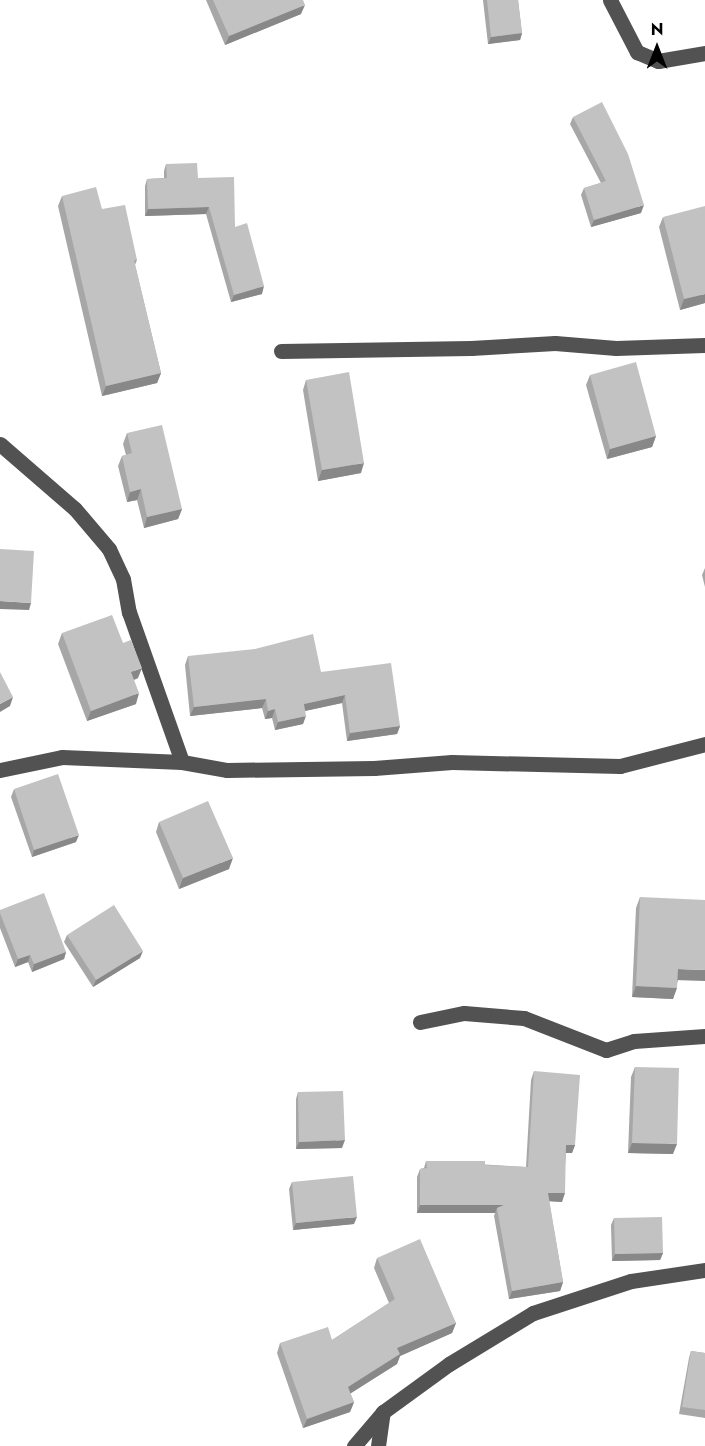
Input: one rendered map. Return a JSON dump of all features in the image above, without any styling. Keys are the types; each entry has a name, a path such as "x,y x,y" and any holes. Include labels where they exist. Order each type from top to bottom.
{"street":[{"path":"610,0 637,52 658,61 705,53"},
{"path":"281,351 471,348 555,343 616,348 705,345"},
{"path":"0,444 75,509 109,549 123,579 129,612 182,762"},
{"path":"0,770 62,757 182,762 227,770 374,768 452,762 620,766 705,744"},
{"path":"420,1022 464,1013 524,1018 606,1050 634,1041 705,1036"},
{"path":"354,1446 383,1412 449,1364 533,1313 631,1281 705,1270"},
{"path":"378,1446 383,1412"}],"building":[{"path":"213,0 303,0 305,5 229,36"},
{"path":"487,0 518,0 522,33 491,37"},
{"path":"602,102 628,154 644,205 594,220 584,188 606,181 573,117"},
{"path":"197,163 198,178 234,177 235,227 247,223 264,286 234,295 209,207 148,209 147,179 167,178 166,164"},
{"path":"96,187 102,209 125,205 137,260 134,260 161,373 106,386 62,196"},
{"path":"705,206 705,294 684,299 663,217"},
{"path":"636,362 656,436 610,449 590,375"},
{"path":"349,372 364,463 322,470 306,380"},
{"path":"162,425 182,509 147,517 141,489 130,492 122,456 132,453 127,433"},
{"path":"0,549 34,551 31,603 0,601"},
{"path":"112,615 123,643 131,640 142,668 131,672 139,693 91,711 62,633"},
{"path":"313,634 321,672 391,663 400,726 350,733 345,695 304,704 306,716 278,722 275,709 268,711 266,699 194,707 188,656 255,649"},
{"path":"0,672 13,697 0,704"},
{"path":"58,774 79,835 34,850 14,789"},
{"path":"208,801 233,858 183,878 159,822"},
{"path":"44,893 66,952 34,964 30,955 18,959 0,910"},
{"path":"640,897 705,900 705,970 678,969 677,988 636,986"},
{"path":"114,905 143,951 96,980 67,935"},
{"path":"635,1067 679,1068 677,1144 632,1143"},
{"path":"534,1071 580,1075 575,1145 566,1145 565,1193 548,1193 563,1282 512,1291 497,1208 504,1205 420,1205 420,1169 427,1168 426,1161 485,1161 485,1165 528,1167"},
{"path":"343,1091 345,1140 299,1142 298,1092"},
{"path":"353,1176 357,1217 296,1223 292,1182"},
{"path":"662,1217 663,1253 615,1254 614,1218"},
{"path":"420,1239 456,1323 397,1348 400,1354 348,1387 354,1402 307,1419 280,1343 328,1327 332,1340 395,1299 377,1258"},
{"path":"691,1351 705,1353 705,1410 682,1407"}]}
